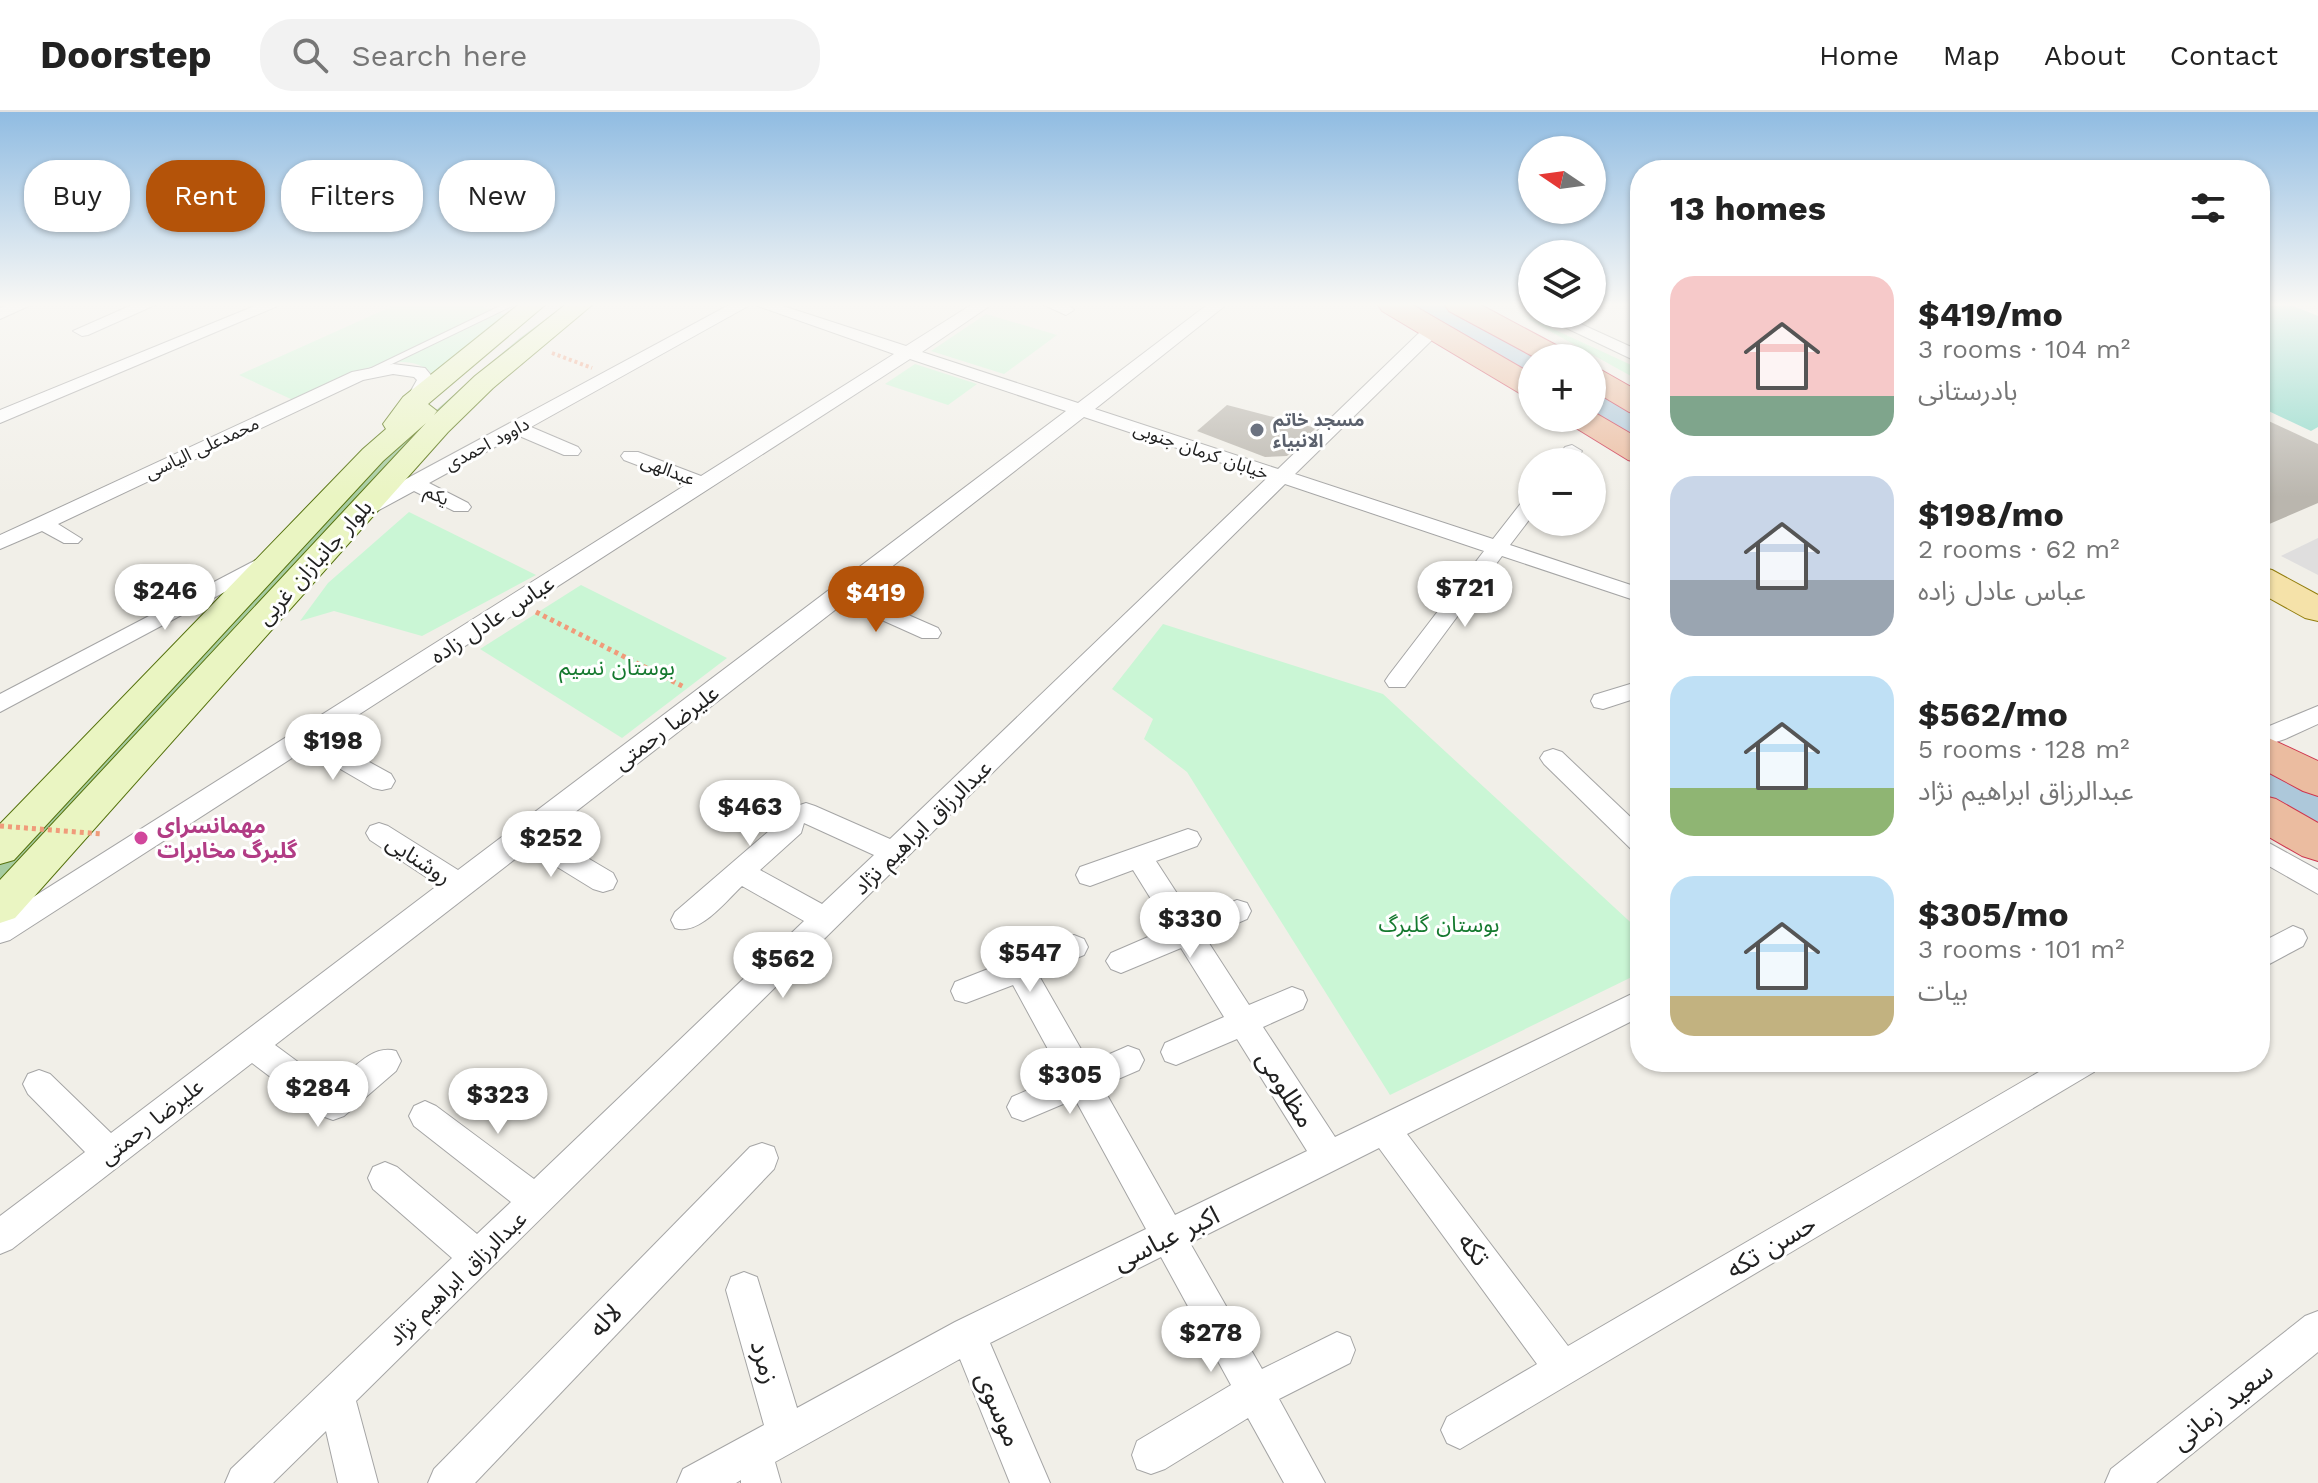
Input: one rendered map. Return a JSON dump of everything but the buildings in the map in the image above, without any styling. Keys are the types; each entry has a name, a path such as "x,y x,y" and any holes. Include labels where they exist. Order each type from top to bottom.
{"highway":[{"path":"1606,385 1630,399"},
{"path":"1605,432 1630,447"},
{"path":"2270,743 2318,780"},
{"path":"2270,817 2318,844"}],"main road":[{"path":"373,455 413,403 455,369"},
{"name":"بلوار جانبازان غربی","path":"0,849 373,455 473,369"},
{"name":"بلوار جانبازان غربی","path":"0,907 438,426 501,369"},
{"path":"2270,564 2318,590"},
{"path":"2270,584 2318,610"}],"street":[{"path":"0,417 117,369"},
{"name":"محمدعلی الیاسی","path":"0,543 364,374 393,369 419,372 426,380 413,403"},
{"name":"داوود احمدی","path":"358,513 625,369"},
{"name":"عباس عادل زاده","path":"0,932 884,369"},
{"name":"خیابان کرمان جنوبی","path":"957,369 1630,592"},
{"name":"علیرضا رحمتی","path":"0,1237 1133,369"},
{"name":"عبدالرزاق ابراهیم نژاد","path":"245,1483 1393,369"},
{"path":"516,428 571,451"},
{"name":"عبدالهی","path":"631,456 704,484"},
{"name":"یکم","path":"413,483 461,507"},
{"path":"1397,681 1518,520"},
{"path":"42,523 71,539"},
{"path":"0,704 280,553"},
{"path":"840,593 930,633"},
{"path":"1603,701 1630,695"},
{"path":"2270,740 2318,714"},
{"path":"307,739 382,781"},
{"path":"1553,758 1630,832"},
{"path":"685,920 799,820 895,853"},
{"name":"روشنایی","path":"379,833 459,885"},
{"path":"525,834 603,881"},
{"path":"1090,875 1188,839"},
{"path":"2270,854 2318,883"},
{"name":"مظلومی","path":"1139,857 1329,1157"},
{"path":"740,872 826,920"},
{"path":"1121,961 1237,911"},
{"path":"2270,951 2293,938"},
{"path":"966,991 1074,947"},
{"path":"1020,969 1305,1483"},
{"path":"1176,1052 1292,1000"},
{"name":"اکبر عباسی","path":"697,1483 766,1457 968,1335 1630,1008"},
{"path":"251,1044 333,1106 385,1061"},
{"path":"1023,1107 1128,1060"},
{"name":"حسن تکه","path":"1460,1430 2061,1072"},
{"path":"39,1084 109,1153"},
{"path":"425,1116 536,1201"},
{"name":"تکه","path":"1385,1130 1563,1369"},
{"name":"لاله","path":"448,1483 762,1158"},
{"path":"385,1178 478,1258"},
{"name":"زمرد","path":"744,1290 766,1457"},
{"name":"سعید زمانی","path":"2125,1483 2318,1329"},
{"name":"موسوی","path":"968,1335 1030,1483"},
{"path":"1151,1455 1255,1392 1337,1350"},
{"path":"336,1395 358,1483"}],"lane":[{"path":"364,374 375,369"}],"path":[{"path":"594,369 612,376"},
{"path":"517,602 703,698"},
{"path":"0,826 103,834"}],"shaded area":[{"path":"2270,369 2318,369 2318,427 2311,431 2270,412"},
{"path":"2318,538 2318,575 2281,556"}],"green space":[{"path":"252,369 365,369 293,400 239,375"},
{"path":"425,369 443,369 434,376"},
{"path":"484,369 507,369 0,883 0,863 383,456"},
{"path":"908,369 930,369 977,384 948,405 885,384"},
{"path":"988,369 1011,369 1004,374"},
{"path":"409,512 536,575 422,636 334,611 300,621 328,583"},
{"name":"بوستان نسیم","path":"581,585 727,658 622,738 480,649"},
{"name":"بوستان گلبرگ","path":"1163,624 1383,694 1630,922 1630,978 1390,1095 1187,772 1144,739 1153,719 1112,689"}],"waterway":[{"path":"1606,408 1630,422"},
{"path":"2270,785 2318,812"}],"place":[{"name":"مسجد خاتم الانبیاء","path":"1257,430"},
{"name":"مهمانسرای گلبرگ مخابرات","path":"141,838"}]}
